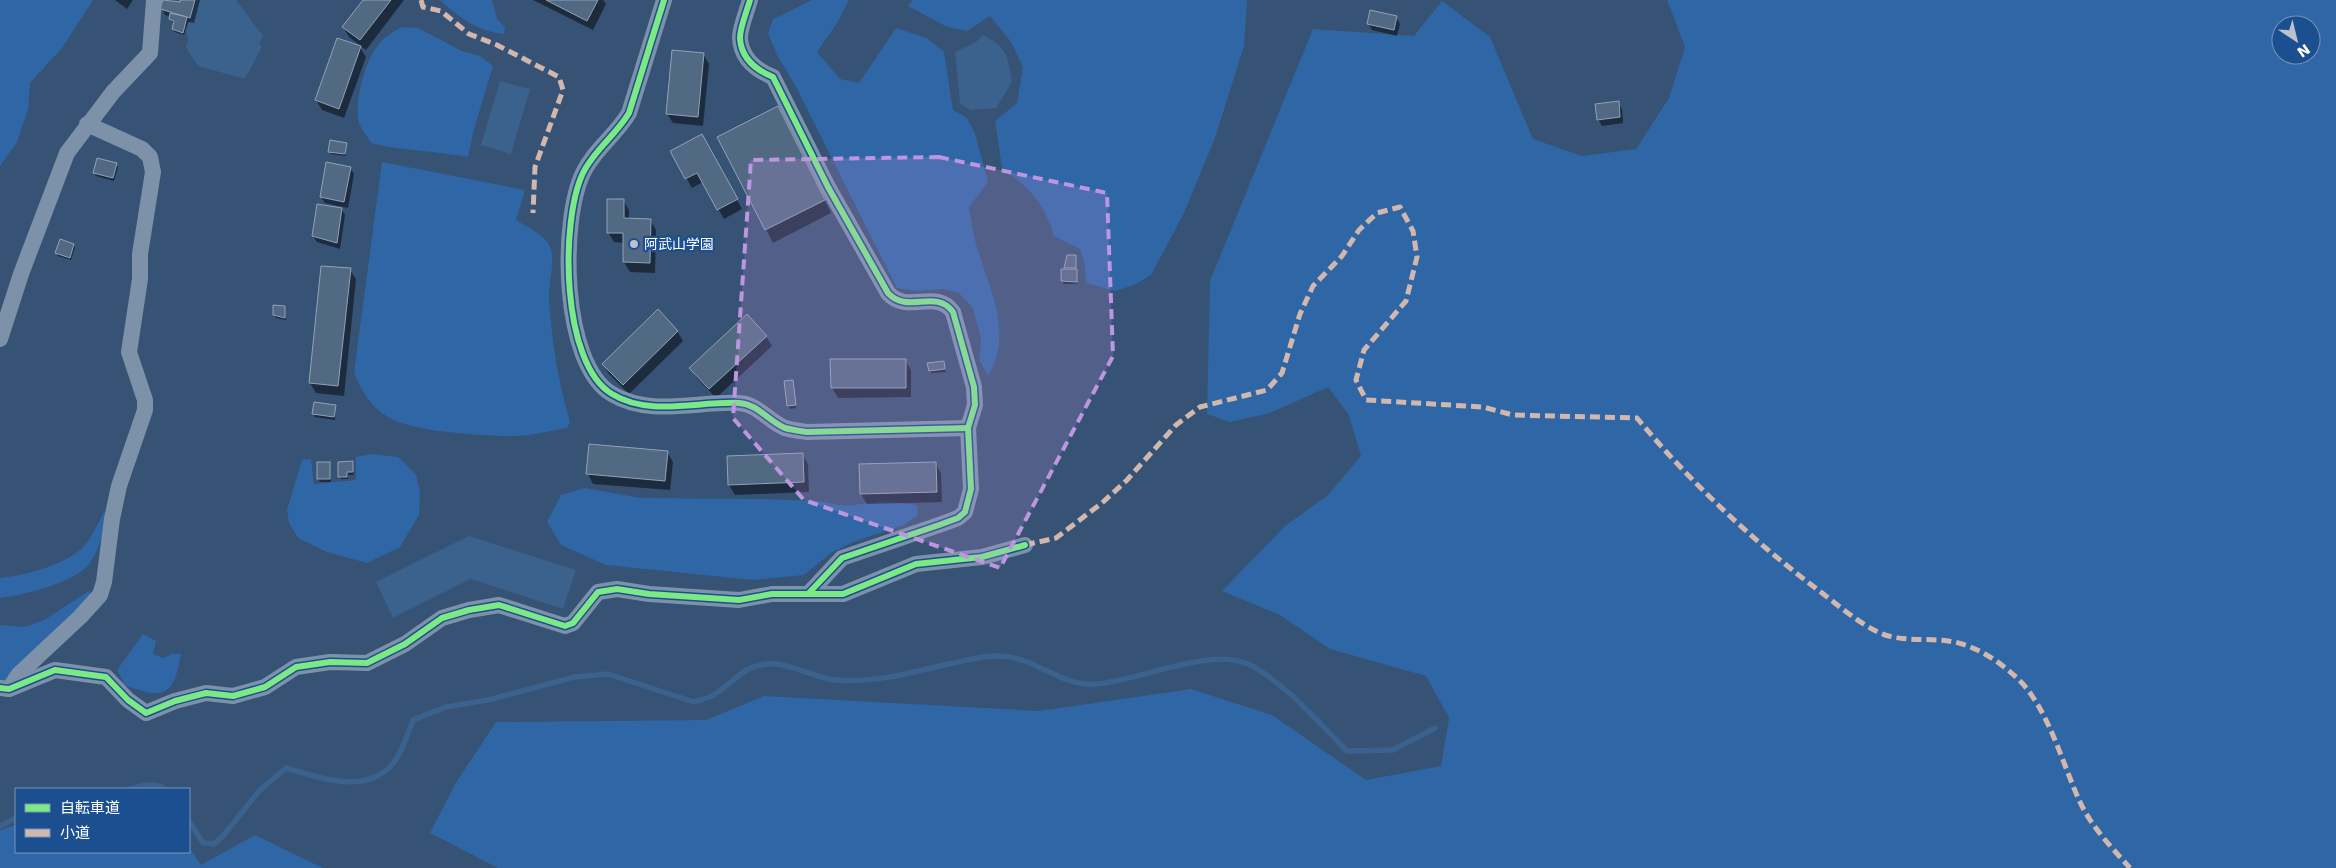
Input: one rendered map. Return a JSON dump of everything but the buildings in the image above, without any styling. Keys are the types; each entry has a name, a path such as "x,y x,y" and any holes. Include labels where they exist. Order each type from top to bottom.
{"street":[{"path":"0,339 21,274 66,153 114,92 150,54 154,0"},
{"path":"664,0 629,113 620,129 595,154 582,174 575,201 567,260 569,288 581,355 594,379 611,394 632,403 686,407 740,403 755,408 784,427 807,432 968,428"},
{"path":"750,0 740,38 747,59 758,71 773,77 828,187 888,293 893,299 906,304 940,301 945,303 953,312 974,387 975,405 968,428 970,489 965,512 958,518 842,558 808,594"},
{"path":"5,689 80,618 100,595 104,582 118,486 145,410 145,400 129,352 140,279 140,254 153,172 150,157 142,149 87,124"},
{"path":"5,689 55,670 106,677 128,700 146,713 175,701 206,693 233,696 265,686 296,667 330,662 367,663 405,644 442,618 469,610 499,605 565,626 573,623 598,592 617,589 649,594 739,600 772,594 843,594 916,564 982,557 1025,545"}],"highlighted area":[{"path":"939,157 1107,193 1113,356 1000,568 804,500 733,418 751,160"}],"shaded area":[{"path":"0,0 93,0 62,48 30,83 28,109 17,142 0,166"},
{"path":"197,0 236,0 263,36 259,44 262,47 245,79 198,66 186,48 188,40 186,30"},
{"path":"440,0 492,0 497,19 505,27 504,34 495,33 469,23"},
{"path":"812,0 849,0 837,23 817,52 840,79 859,83 896,28 927,38 944,52 953,110 967,118 975,133 988,182 969,207 976,245 995,302 998,317 999,347 995,362 988,376 979,360 981,339 973,308 959,293 943,289 915,291 897,288 795,85 777,55 768,33 773,19"},
{"path":"913,0 1247,0 1244,46 1215,138 1184,213 1151,275 1134,285 1115,291 1086,283 1085,266 1080,249 1054,236 1045,214 1028,189 1002,168 995,121 1017,103 1023,67 1011,42 990,16 967,31 947,27 908,6"},
{"path":"1667,0 2336,0 2336,868 498,868 430,833 455,784 496,722 706,720 764,696 1039,711 1191,689 1272,715 1366,780 1441,766 1449,718 1426,676 1330,649 1280,615 1222,591 1285,526 1327,496 1361,456 1349,415 1328,387 1270,413 1230,422 1207,414 1210,281 1313,29 1414,36 1442,1 1490,37 1533,139 1582,156 1636,149 1669,98 1685,47"},
{"path":"402,27 418,28 462,51 480,56 493,66 474,129 468,157 395,148 371,143 360,125 358,115 359,95 368,64 381,41"},
{"path":"983,35 1002,48 1007,58 1012,82 996,108 971,110 960,104 955,52 977,41"},
{"path":"500,81 530,89 511,154 481,145"},
{"path":"382,162 525,190 516,220 542,236 551,249 550,316 559,376 570,422 567,428 513,436 430,430 399,422 388,417 367,398 354,372"},
{"path":"370,454 398,457 416,475 420,492 419,515 400,547 367,563 327,552 298,538 289,523 287,510 302,460 311,459 314,484 356,480 356,457"},
{"path":"584,488 641,498 817,501 846,506 884,501 917,505 918,515 904,525 853,542 831,553 804,575 754,580 606,565 561,545 547,522 561,495"},
{"path":"104,512 107,515 103,532 95,555 86,568 76,575 51,586 0,598 0,578 21,575 45,568 78,552 93,533"},
{"path":"469,536 576,570 563,609 471,579 393,618 376,582"},
{"path":"89,591 91,595 7,682 0,681 0,625 24,627 44,620"},
{"path":"143,634 156,641 153,654 163,658 172,654 181,654 175,679 165,691 149,693 125,685 117,670"},
{"path":"15,825 15,853 190,853 190,848 201,865 255,835 323,868 0,868 0,830"}],"waterway":[{"path":"190,823 203,843 214,844 223,836 260,790 286,768 343,782 371,779 383,772 394,762 403,747 413,720 446,707 488,700 575,677 608,674 694,702 713,695 750,668 766,664 784,665 827,679 850,681 907,674 974,658 1000,656 1025,661 1071,681 1083,684 1096,684 1113,682 1194,662 1232,660 1248,664 1261,671 1287,691 1347,751 1393,750 1435,728"},
{"path":"134,788 152,785 163,788"},
{"path":"0,826 15,818"}],"marked path":[{"path":"421,0 423,7 441,11 469,34 497,45 559,77 563,90 535,167 533,213"},
{"path":"1025,545 1056,538 1102,503 1127,480 1176,425 1200,407 1267,390 1282,373 1300,314 1313,286 1342,256 1359,230 1377,213 1400,207 1413,231 1417,257 1406,301 1364,350 1356,380 1366,400 1483,407 1513,415 1637,418 1700,488 1769,551 1856,619 1888,636 1905,639 1948,641 1976,649 2002,665 2017,678 2028,690 2046,720 2073,787 2090,820 2130,868"}],"cycle path":[{"path":"664,0 629,113 588,165 583,173 576,195 571,224 569,256 570,290 574,324 583,354 595,378 612,394 642,405 746,404 785,428 807,432 968,428"},
{"path":"750,0 740,34 743,52 755,67 773,77 828,187 888,293 904,302 938,302 946,305 953,312 974,387 975,405 968,428 971,489 965,512 958,518 842,558 808,594"},
{"path":"0,688 9,689 55,670 106,677 128,700 146,713 175,701 206,693 233,696 265,687 296,667 330,662 367,663 405,644 442,618 469,610 499,605 565,626 573,623 598,592 617,589 649,594 739,600 772,594 843,594 916,564 982,557 1025,545"}],"place":[{"name":"阿武山学園","path":"634,244"}]}
